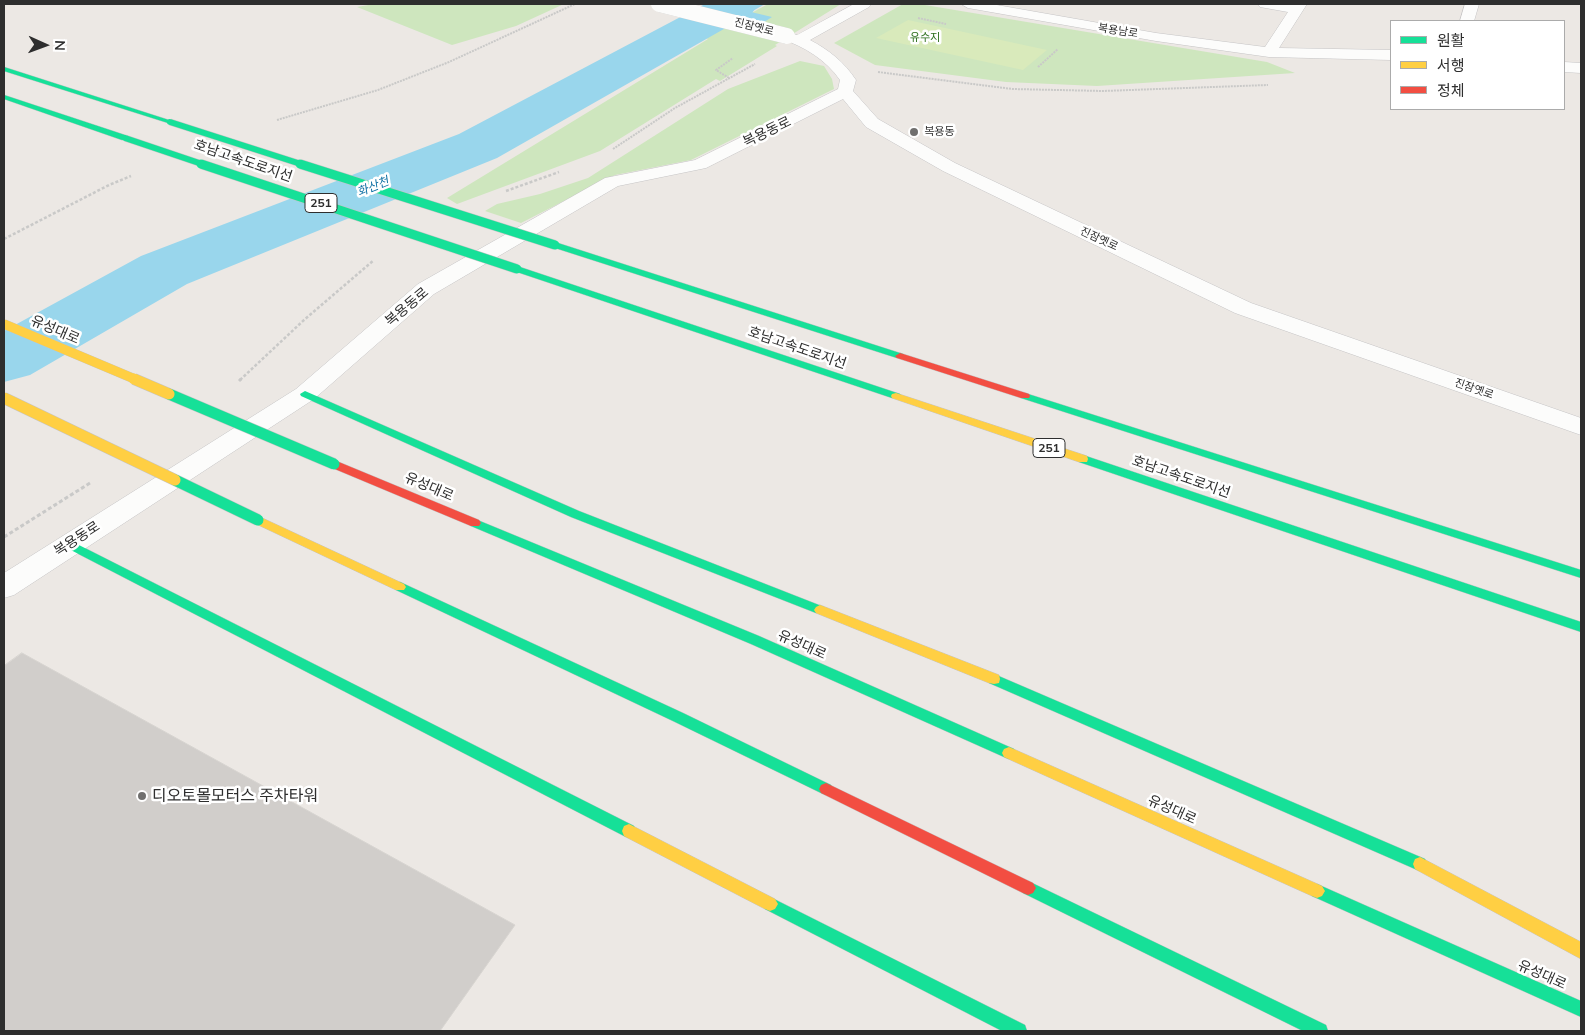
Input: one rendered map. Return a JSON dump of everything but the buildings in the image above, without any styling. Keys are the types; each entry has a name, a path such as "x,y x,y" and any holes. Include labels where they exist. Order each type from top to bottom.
{"main road":[{"name":"호남고속도로지선","path":"4,70 1581,574"},
{"name":"호남고속도로지선","path":"4,97 1581,627"},
{"name":"유성대로","path":"4,324 755,640 1581,1008"},
{"path":"305,394 574,514 1017,688 1405,856 1581,951"},
{"path":"4,398 258,520 678,717 1320,1031"},
{"path":"69,544 1019,1031"}],"street":[{"name":"진잠옛로","path":"659,4 793,38 838,65"},
{"path":"793,38 864,4"},
{"name":"복용남로","path":"968,4 1109,30 1269,52 1390,55"},
{"path":"1265,4 1298,6 1269,52"},
{"path":"1467,20 1472,4"},
{"path":"838,65 848,80 845,92"},
{"path":"1565,67 1581,68"},
{"name":"진잠옛로","path":"845,92 872,123 914,148 1002,193 1243,308 1581,427"},
{"name":"복용동로","path":"4,587 305,394 426,289 612,182 700,164 845,92"}],"path":[{"path":"271,122 378,90 449,62 575,4"},
{"path":"1038,67 1061,47"},
{"path":"838,65 911,78 1012,89 1103,91 1270,85"},
{"path":"4,239 109,185 136,174"}],"green space":[{"path":"374,4 564,4 516,26 452,45 357,7"},
{"path":"768,4 841,4 720,81 716,79 600,151 457,204 447,198 708,39 705,38"},
{"name":"유수지","path":"903,4 919,4 1267,62 1295,73 1097,86 1006,82 875,65 834,43"},
{"path":"908,20 1047,50 1023,70 876,38"},
{"path":"800,61 824,66 832,79 834,89 691,160 615,175 521,223 485,211 497,204 540,194 588,178 728,89"}],"water":[{"path":"733,4 765,4 751,12 772,17 761,24 716,13"}],"waterway":[{"name":"화산천","path":"4,360 164,270 478,146 737,4"}],"traffic: fast":[{"path":"4,69 170,122"},
{"path":"4,97 125,138"},
{"path":"170,122 555,245"},
{"path":"125,138 517,269"},
{"path":"555,245 900,356"},
{"path":"517,269 896,396"},
{"path":"169,394 334,464"},
{"path":"305,394 575,514 820,610"},
{"path":"1025,396 1581,574"},
{"path":"1083,459 1581,627"},
{"path":"175,480 258,520"},
{"path":"475,523 755,640 1009,753"},
{"path":"69,544 629,831"},
{"path":"400,587 678,717 826,789"},
{"path":"994,679 1420,864"},
{"path":"1028,888 1320,1031"},
{"path":"1317,891 1581,1009"},
{"path":"770,904 1019,1031"}],"traffic: slow":[{"path":"4,324 169,394"},
{"path":"896,396 1083,459"},
{"path":"4,398 175,480"},
{"path":"258,520 400,587"},
{"path":"820,610 994,679"},
{"path":"1009,753 1317,891"},
{"path":"629,831 770,904"},
{"path":"1420,864 1581,951"}],"traffic: jam":[{"path":"900,356 1025,396"},
{"path":"334,464 475,523"},
{"path":"826,789 1028,888"}],"place":[{"name":"복용동","path":"914,132"},
{"name":"디오토몰모터스 주차타워","path":"142,796"}]}
